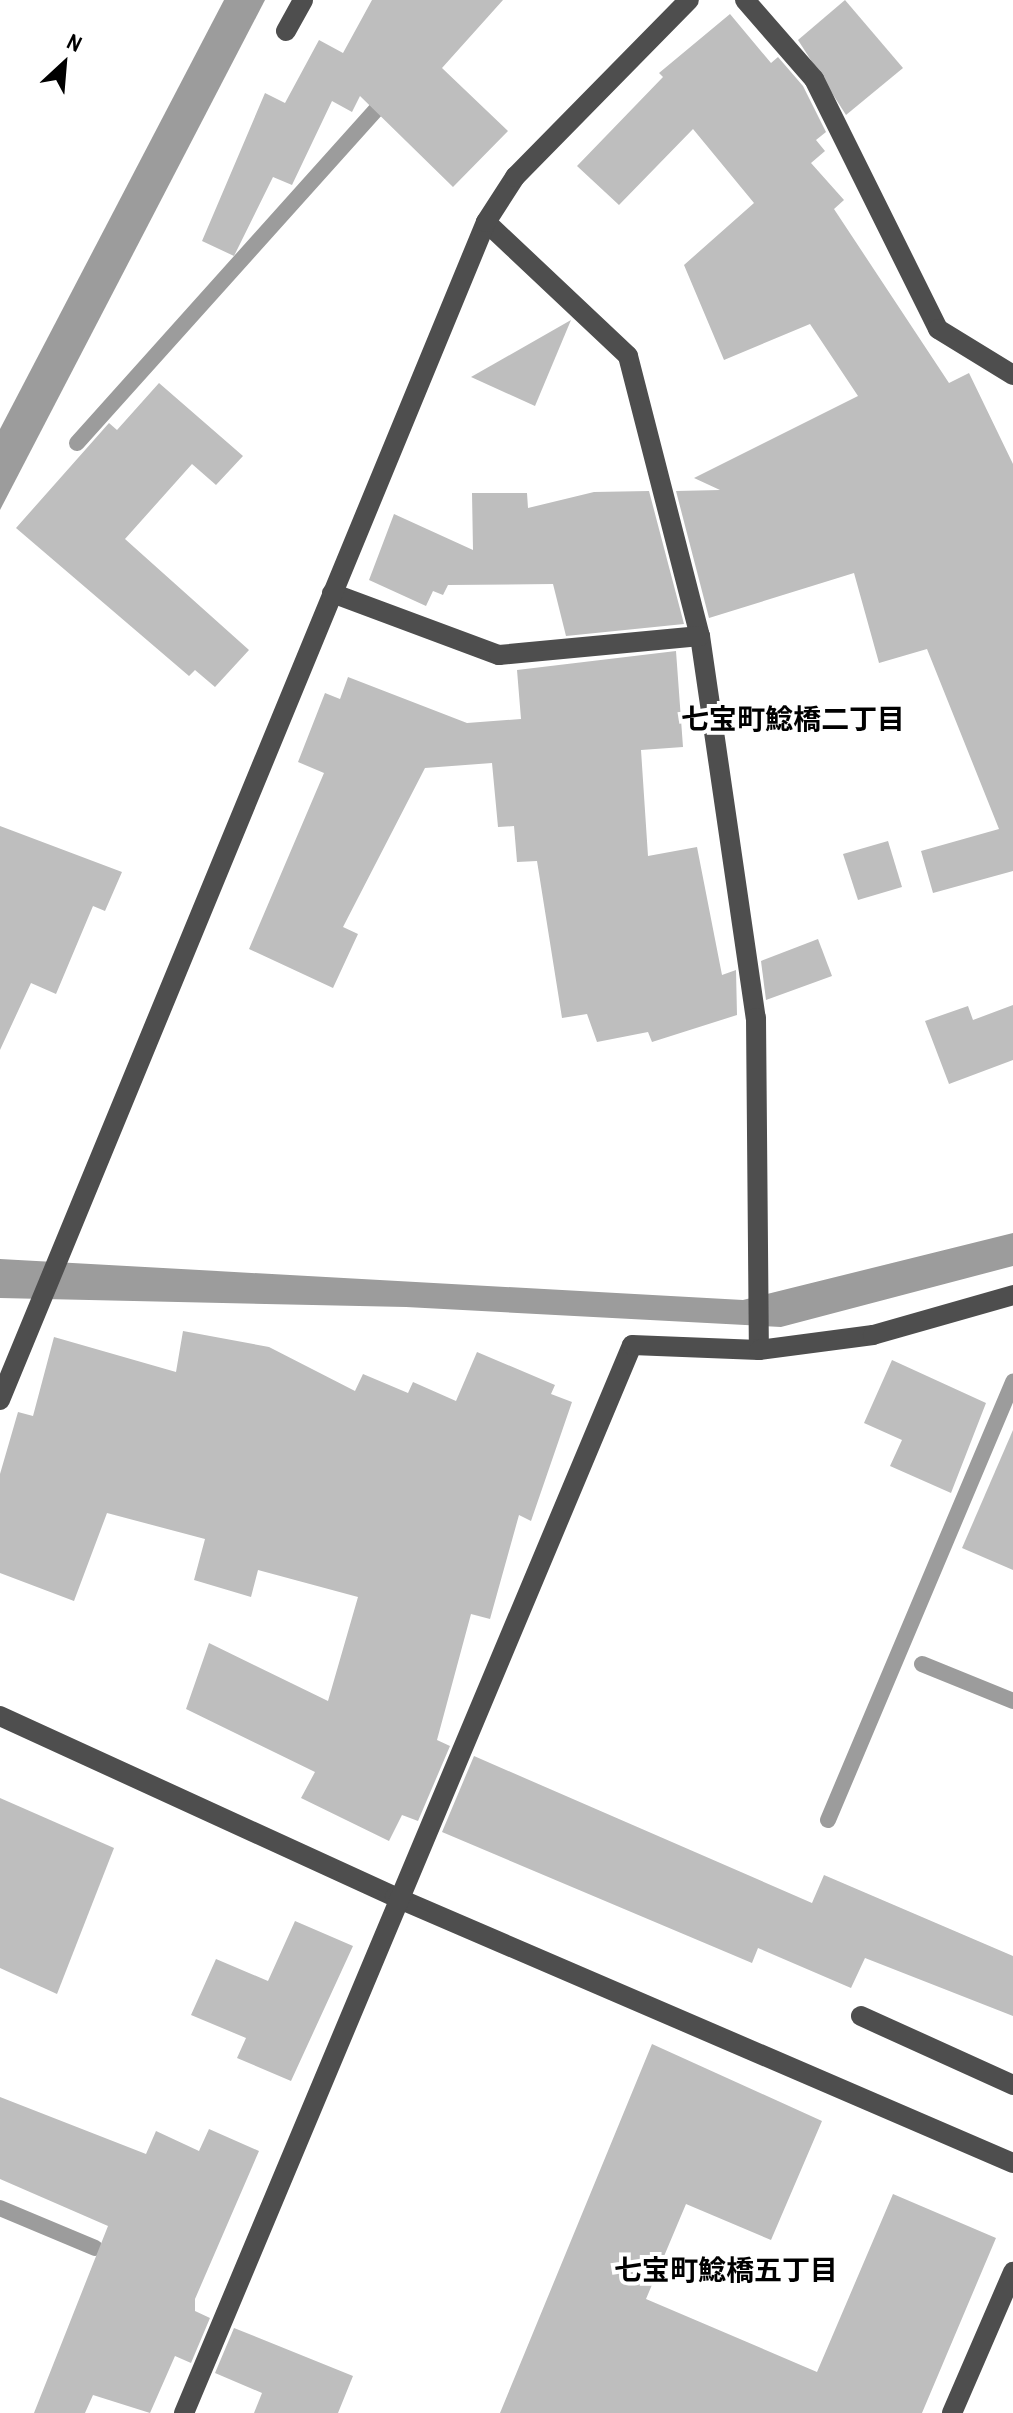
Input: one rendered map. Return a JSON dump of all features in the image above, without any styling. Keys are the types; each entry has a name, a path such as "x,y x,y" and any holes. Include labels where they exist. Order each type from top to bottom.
{"street":[{"path":"286,31 303,0"},
{"path":"0,1400 63,1254 486,222 515,177 689,0"},
{"path":"745,0 814,79 938,329 1013,375"},
{"path":"486,222 628,356 700,636 756,1018 756,1290 759,1340"},
{"path":"332,593 499,655 700,636"},
{"path":"184,2413 395,1897 632,1345 873,1335 1013,1295"},
{"path":"0,1716 395,1897 1013,2163"},
{"path":"861,2016 1013,2085"},
{"path":"952,2413 1013,2272"}],"shaded area":[{"path":"224,0 265,0 0,510 0,429"},
{"path":"1013,1233 1013,1266 781,1327 406,1307 0,1298 0,1259 743,1300"}],"building":[{"path":"372,0 503,0 442,68 508,131 453,187 360,96 352,112 332,101 292,185 273,177 234,256 202,241 265,93 285,103 319,40 343,53"},
{"path":"845,0 903,68 846,115 798,40"},
{"path":"730,14 771,63 778,57 803,86 826,132 816,140 825,151 811,163 844,200 834,209 949,383 969,373 1013,464 1013,871 933,893 921,851 999,829 927,649 879,663 854,573 709,618 676,491 720,490 694,478 858,396 810,324 724,360 684,265 754,203 693,129 619,205 577,166 663,77 659,73"},
{"path":"571,320 535,406 471,377"},
{"path":"159,383 243,456 216,485 192,464 125,539 249,650 215,687 195,670 189,676 16,528 109,423 117,430"},
{"path":"649,491 684,624 566,636 553,584 448,585 443,595 433,591 426,606 369,580 394,514 473,550 472,493 527,493 528,508 594,492"},
{"path":"676,651 683,747 641,750 648,856 697,847 722,975 736,970 737,1015 652,1042 648,1032 597,1042 587,1014 562,1018 537,861 517,862 514,826 498,827 492,763 425,768 343,927 358,934 333,988 249,949 324,773 298,762 325,693 340,699 348,677 467,723 521,719 517,670"},
{"path":"0,826 122,872 105,911 93,906 56,994 31,983 0,1050"},
{"path":"888,841 902,887 858,900 843,854"},
{"path":"818,939 832,976 766,1000 761,961"},
{"path":"1013,1005 1013,1060 949,1084 925,1021 968,1006 973,1020"},
{"path":"183,1331 269,1347 355,1391 363,1374 408,1393 413,1382 456,1401 477,1352 555,1385 551,1394 572,1402 531,1521 519,1515 490,1619 471,1614 437,1740 450,1746 418,1821 402,1815 389,1841 301,1798 315,1772 186,1709 209,1643 328,1701 358,1597 258,1570 251,1597 194,1580 205,1539 107,1513 74,1601 0,1573 0,1474 18,1412 33,1416 54,1337 176,1372"},
{"path":"892,1360 986,1403 951,1493 890,1466 902,1440 864,1423"},
{"path":"1013,1430 1013,1570 962,1548"},
{"path":"474,1756 812,1903 824,1875 1013,1956 1013,2016 865,1958 851,1988 758,1948 752,1963 442,1832"},
{"path":"0,1798 114,1848 57,1994 0,1968"},
{"path":"295,1921 353,1946 291,2081 237,2058 246,2038 191,2015 216,1959 268,1981"},
{"path":"652,2044 822,2121 771,2240 686,2204 646,2299 817,2372 893,2194 996,2238 922,2413 500,2413"},
{"path":"0,2097 146,2154 156,2131 199,2151 209,2129 259,2151 195,2299 195,2311 210,2318 191,2363 175,2356 150,2413 93,2395 85,2413 34,2413 108,2226 0,2179"},
{"path":"234,2328 353,2376 338,2413 254,2413 262,2393 215,2373"}],"waterway":[{"path":"77,443 387,97"},
{"path":"828,1820 1013,1381"},
{"path":"922,1664 1013,1701"},
{"path":"0,2208 95,2248"}],"district":[{"name":"七宝町鯰橋二丁目","path":"793,719"},
{"name":"七宝町鯰橋五丁目","path":"726,2270"}]}
